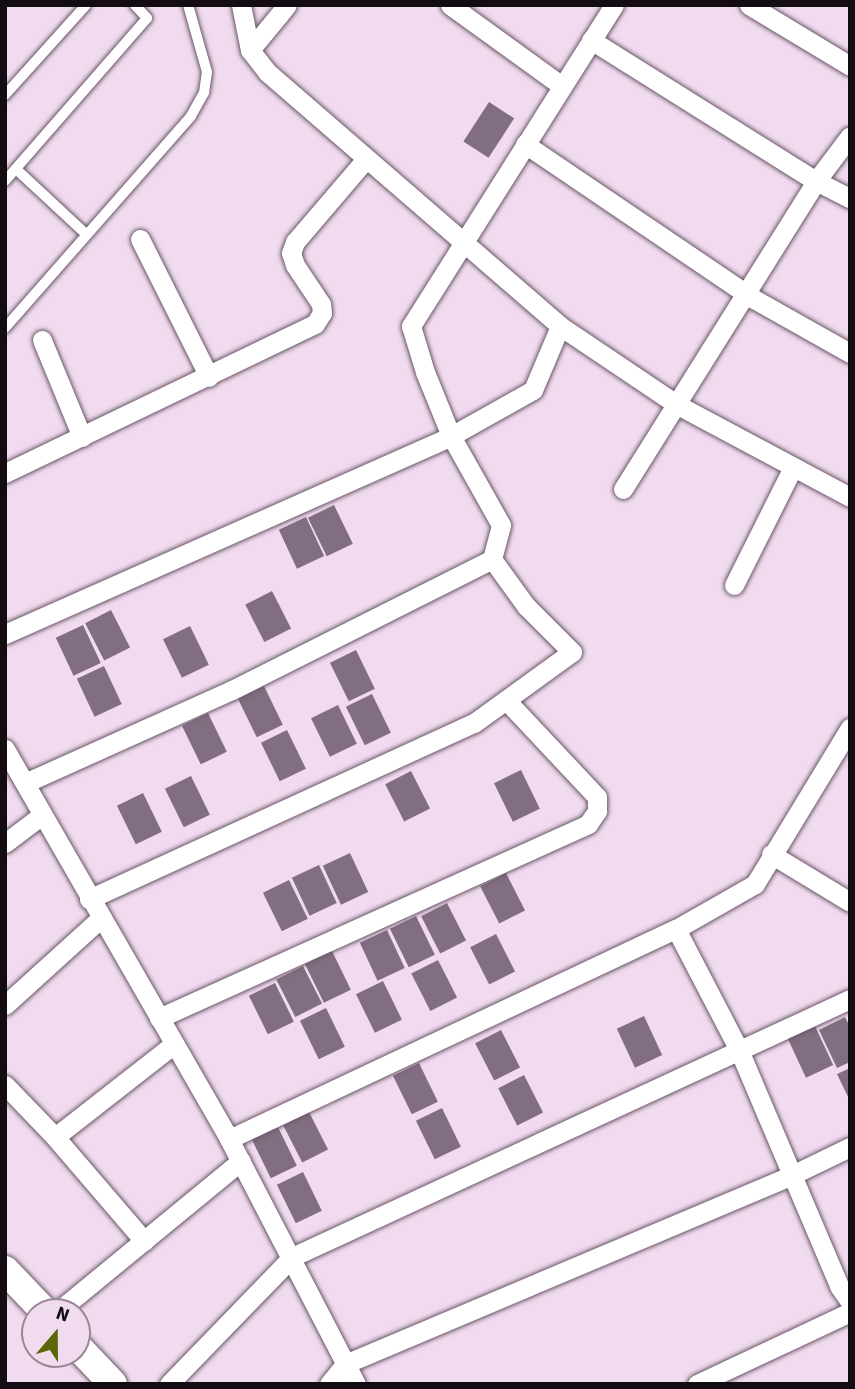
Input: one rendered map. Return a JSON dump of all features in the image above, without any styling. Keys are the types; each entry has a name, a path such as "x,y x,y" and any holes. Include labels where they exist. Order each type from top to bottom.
{"street":[{"path":"241,5 250,50 267,72 560,326 676,404 850,497"},
{"path":"250,50 287,5"},
{"path":"450,5 562,86"},
{"path":"24,783 232,690 492,559 501,525 451,436 425,372 411,326 614,5"},
{"path":"748,5 850,66"},
{"path":"591,40 816,181 850,198"},
{"path":"623,489 816,181 850,136"},
{"path":"525,144 745,294 850,353"},
{"path":"5,473 315,324 322,313 321,304 295,265 291,253 295,242 366,159"},
{"path":"140,239 208,377"},
{"path":"5,634 451,436 533,390 560,326"},
{"path":"42,340 82,437"},
{"path":"734,585 793,467"},
{"path":"89,899 474,723 572,652 526,606 492,559"},
{"path":"159,1018 588,824 597,811 597,797 506,700"},
{"path":"229,1139 676,929 755,884 771,854 846,740"},
{"path":"5,749 229,1139 356,1384"},
{"path":"5,843 42,815"},
{"path":"771,854 850,902"},
{"path":"5,1005 101,918"},
{"path":"676,929 739,1050 839,1286 850,1302"},
{"path":"169,1384 292,1256 850,999"},
{"path":"55,1137 174,1044"},
{"path":"5,1085 55,1137 144,1241"},
{"path":"329,1384 345,1364 792,1175 850,1147"},
{"path":"74,1298 241,1161"},
{"path":"5,1270 32,1298"},
{"path":"697,1384 850,1312"},
{"path":"91,1361 113,1384"}],"lane":[{"path":"5,94 86,5"},
{"path":"5,181 147,18 135,5"},
{"path":"5,328 191,116 204,93 207,72 188,5"},
{"path":"16,169 86,234"}],"building":[{"path":"489,102 514,118 489,158 463,141"},
{"path":"334,505 353,544 327,556 308,518"},
{"path":"306,517 324,556 297,569 279,530"},
{"path":"272,591 291,628 264,642 245,605"},
{"path":"111,610 130,647 104,661 85,623"},
{"path":"83,625 101,663 74,676 56,638"},
{"path":"190,626 209,665 182,678 163,639"},
{"path":"356,650 375,689 349,701 330,663"},
{"path":"104,666 122,704 95,717 77,679"},
{"path":"264,686 283,725 257,737 238,699"},
{"path":"372,694 391,733 365,745 346,707"},
{"path":"338,705 357,744 330,757 311,718"},
{"path":"208,713 227,752 201,764 182,726"},
{"path":"287,730 306,769 280,781 261,743"},
{"path":"521,770 540,809 513,822 494,783"},
{"path":"411,771 430,808 404,822 385,784"},
{"path":"191,776 210,815 184,827 165,789"},
{"path":"143,793 162,832 136,844 117,806"},
{"path":"350,853 368,892 341,905 323,866"},
{"path":"319,865 337,903 310,916 292,878"},
{"path":"506,873 525,910 499,924 480,886"},
{"path":"289,880 308,919 282,931 263,893"},
{"path":"447,903 466,940 440,954 421,916"},
{"path":"416,916 435,955 409,967 390,929"},
{"path":"387,930 405,968 378,981 360,943"},
{"path":"496,934 515,971 489,985 470,947"},
{"path":"332,951 351,990 324,1003 305,964"},
{"path":"438,960 457,997 430,1011 411,974"},
{"path":"303,966 322,1003 295,1017 276,980"},
{"path":"383,981 402,1020 375,1033 356,994"},
{"path":"275,983 294,1022 268,1034 249,996"},
{"path":"326,1008 345,1047 319,1059 300,1021"},
{"path":"644,1016 662,1055 635,1068 617,1029"},
{"path":"845,1017 850,1027 850,1062 837,1068 819,1030"},
{"path":"815,1026 833,1065 806,1078 788,1039"},
{"path":"501,1030 520,1067 494,1081 475,1043"},
{"path":"419,1063 438,1102 412,1114 393,1076"},
{"path":"850,1068 850,1101 837,1074"},
{"path":"524,1075 543,1112 517,1126 498,1088"},
{"path":"442,1108 461,1147 435,1159 416,1121"},
{"path":"309,1112 328,1149 302,1163 283,1125"},
{"path":"278,1127 297,1166 271,1178 252,1140"},
{"path":"303,1172 322,1211 296,1223 277,1185"}]}
